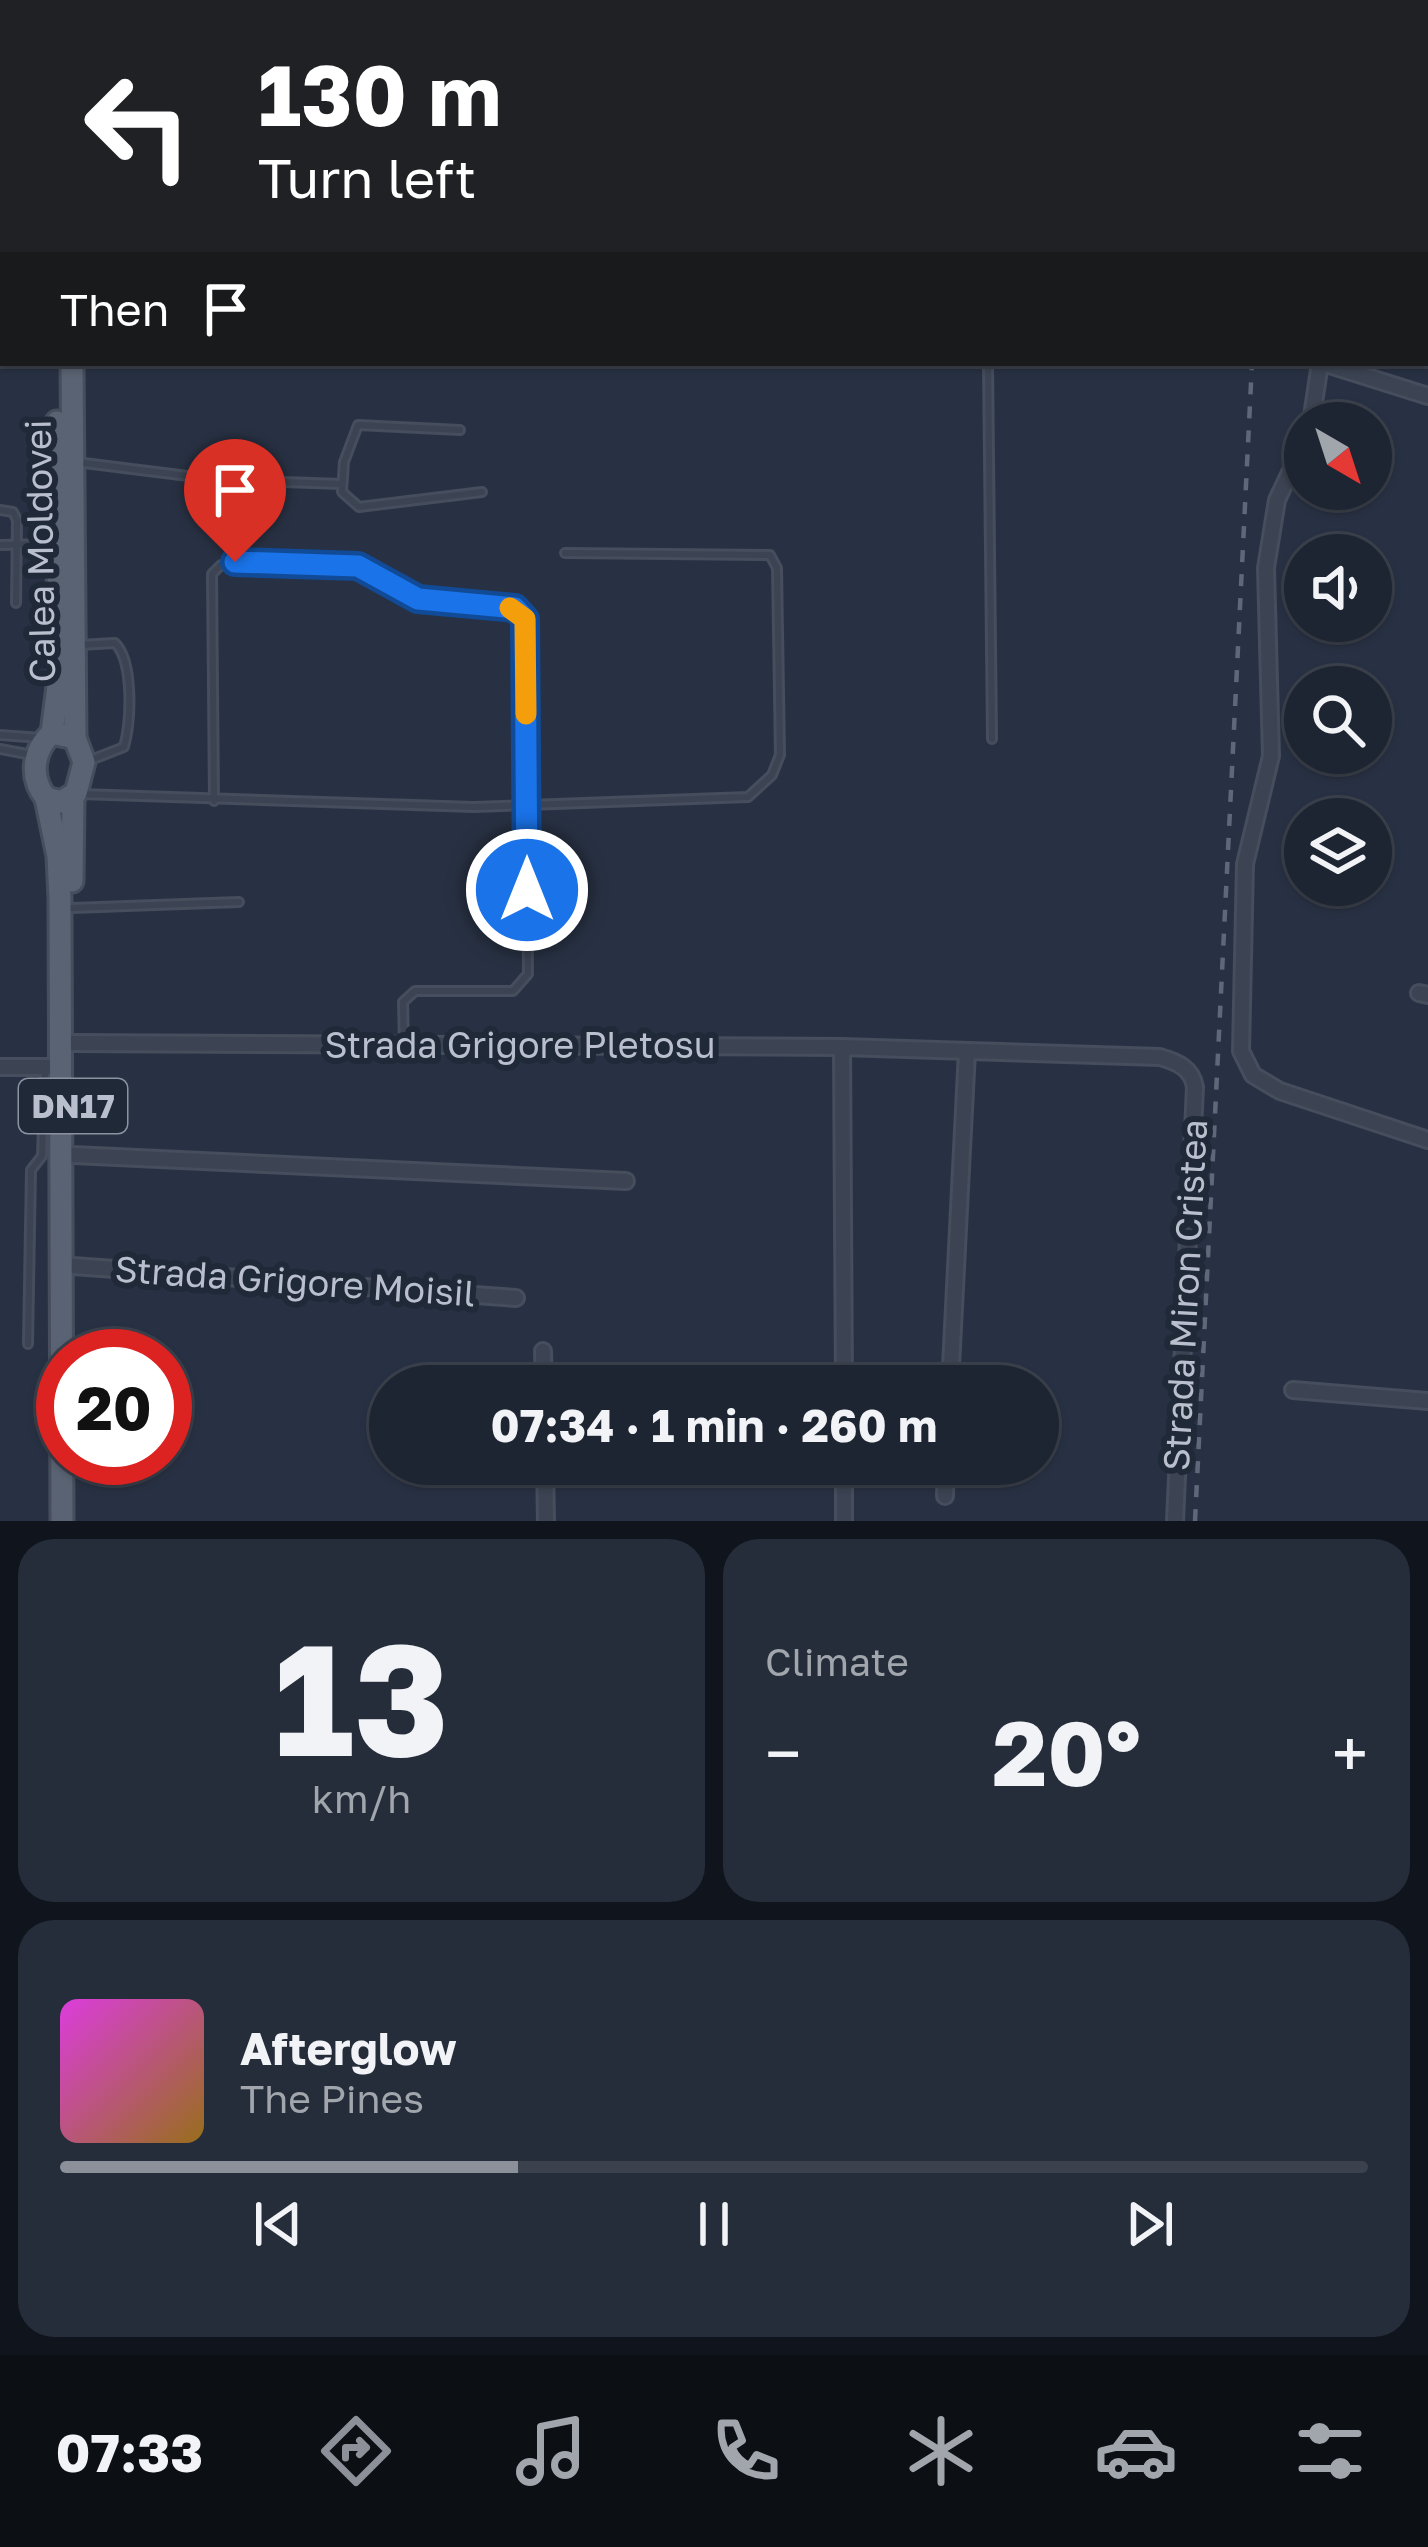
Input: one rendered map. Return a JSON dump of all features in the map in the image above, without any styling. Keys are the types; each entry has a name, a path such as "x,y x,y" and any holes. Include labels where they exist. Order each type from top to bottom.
{"main road":[{"name":"Calea Moldovei","path":"52,741 59,678 57,366"},
{"name":"Calea Moldovei","path":"52,741 74,645 72,366"},
{"path":"52,741 84,762 75,796 46,798 35,776 52,741"},
{"name":"DN17","path":"74,1329 75,796"},
{"name":"DN17","path":"46,798 58,856 52,1067 62,1521"},
{"path":"75,1485 75,1521"}],"street":[{"path":"1314,402 1321,366"},
{"path":"1332,366 1428,396"},
{"path":"1284,485 1277,500 1266,568 1271,741 1245,864 1241,1051 1253,1075 1280,1091 1428,1140"},
{"name":"Strada Grigore Pletosu","path":"73,1043 842,1047 1160,1057 1189,1071"},
{"path":"842,1047 844,1365"},
{"path":"951,1365 968,1051"},
{"path":"0,1066 52,1067"},
{"name":"Strada Miron Cristea","path":"1174,1521 1195,1087 1189,1071"},
{"path":"73,1155 626,1181"},
{"name":"Strada Grigore Moisil","path":"74,1266 516,1298"},
{"path":"543,1351 543,1365"},
{"path":"1293,1390 1428,1401"},
{"path":"546,1485 547,1521"},
{"path":"844,1485 844,1521"},
{"path":"945,1485 945,1496"}],"lane":[{"path":"988,366 992,739"},
{"path":"460,430 358,425 342,484 345,500 359,507 482,492"},
{"path":"72,461 220,480 342,484"},
{"path":"0,510 13,512 16,602"},
{"path":"0,545 58,544"},
{"path":"75,796 527,805 748,797 772,775 780,755 777,568 770,555 565,553"},
{"path":"214,801 212,574 235,562 358,566 418,599 515,608 525,619 524,985 513,991 415,991 403,1002 404,1045"},
{"path":"74,645 115,643 124,654 126,669 124,747 84,762"},
{"path":"0,736 52,741"},
{"path":"0,749 52,741"},
{"path":"72,908 239,902"},
{"path":"28,1344 31,1170 42,1156 52,1067"}],"railway":[{"path":"1195,1521 1252,366"}],"slow traffic":[{"path":"510,608 525,619 526,714"}],"route":[{"path":"235,562 358,566 418,599 515,608 525,619 527,890"}]}
